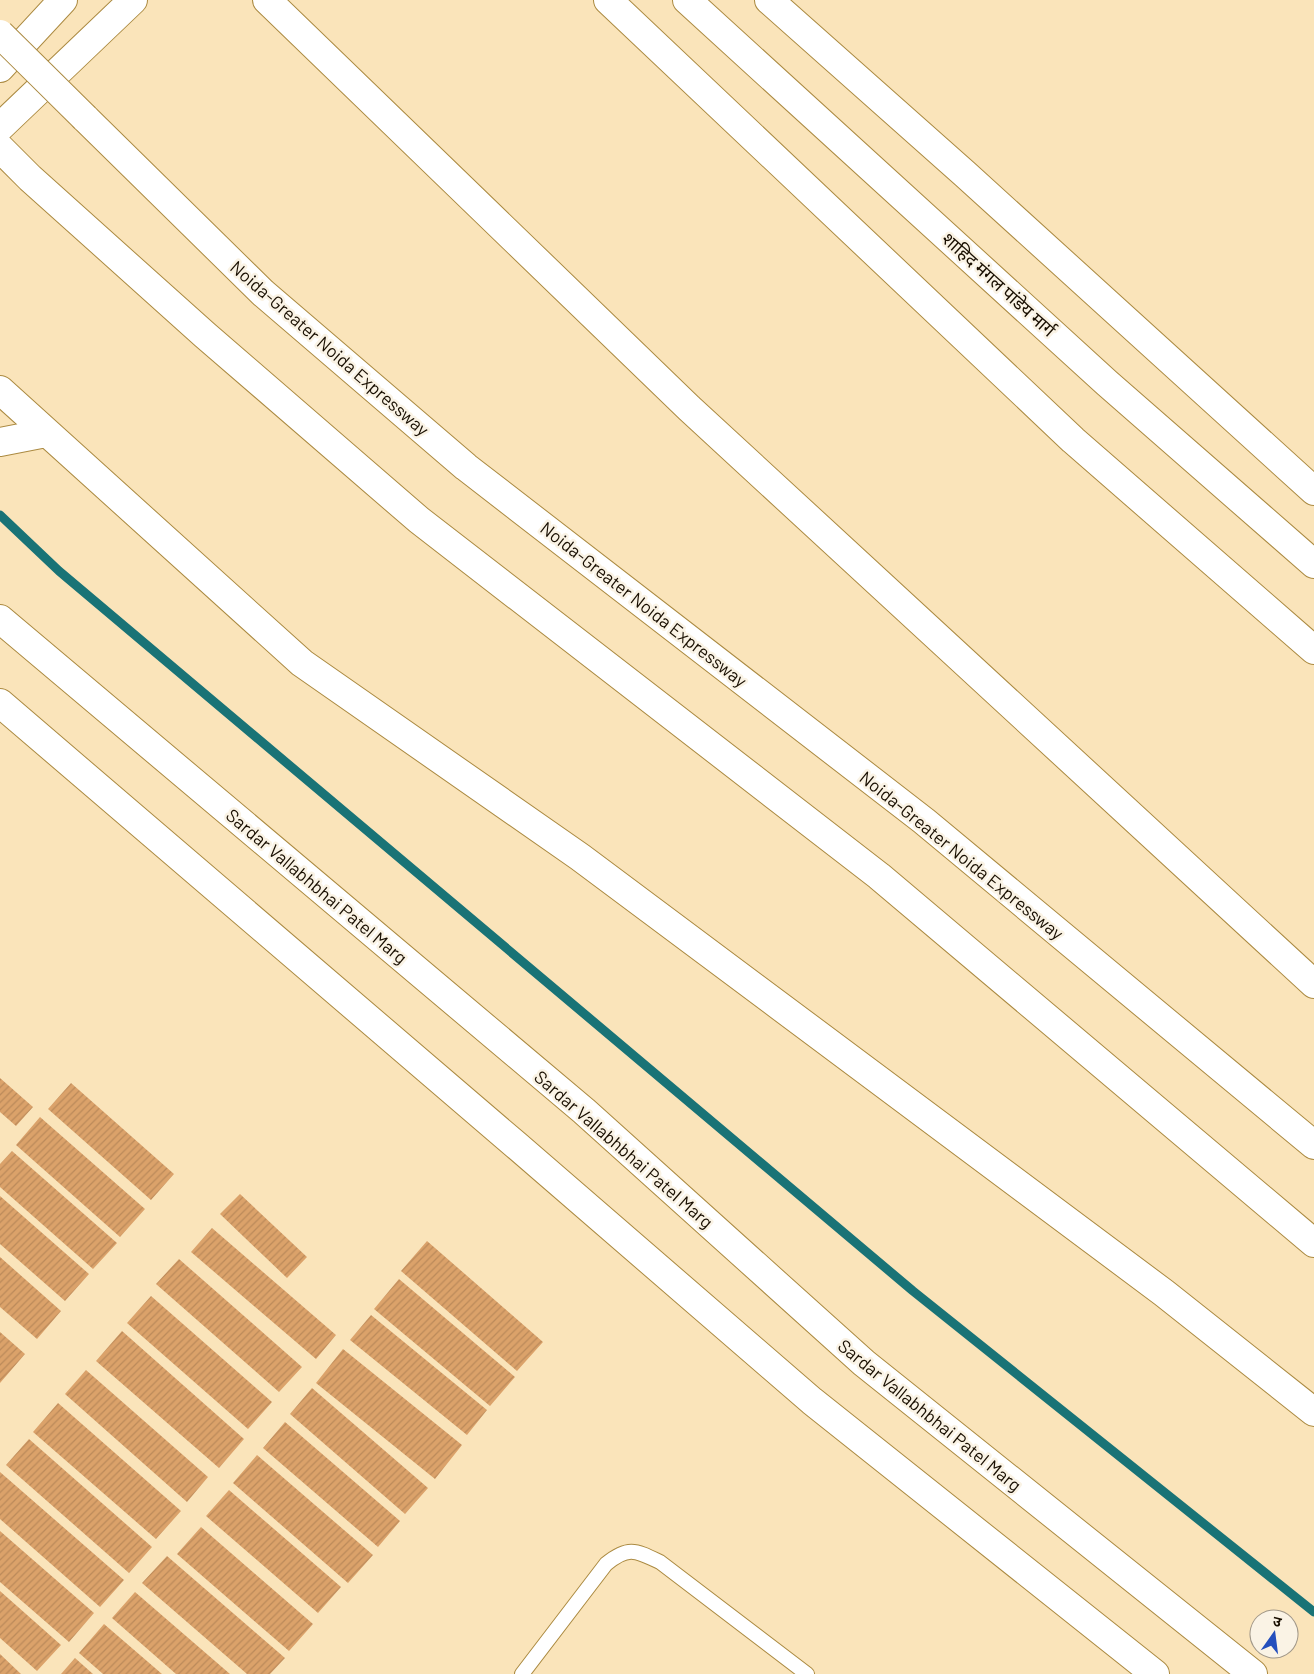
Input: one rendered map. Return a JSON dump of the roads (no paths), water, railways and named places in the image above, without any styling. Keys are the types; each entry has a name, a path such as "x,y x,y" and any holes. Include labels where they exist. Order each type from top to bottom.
{"main road":[{"path":"0,68 63,0"},
{"path":"0,127 133,0"},
{"path":"267,0 689,408 1314,984"},
{"path":"608,0 1073,440 1314,650"},
{"name":"शाहिद मंगल पांडेय मार्ग","path":"687,0 1107,384 1314,564"},
{"path":"769,0 980,187 1314,491"},
{"name":"Noida-Greater Noida Expressway","path":"0,34 263,293 458,460 924,821 1314,1145"},
{"path":"0,148 30,178 205,335 419,520 879,876 1314,1242"},
{"path":"0,390 302,663 580,857 1164,1293 1314,1412"},
{"path":"0,442 46,433"},
{"name":"Sardar Vallabhbhai Patel Marg","path":"0,619 584,1111 864,1363 1253,1674"},
{"path":"0,703 812,1401 1156,1674"}],"lane":[{"path":"522,1674 606,1564 617,1555 628,1551 642,1553 660,1562 807,1674"}],"waterway":[{"path":"0,515 59,571 913,1291 1314,1612"}]}
